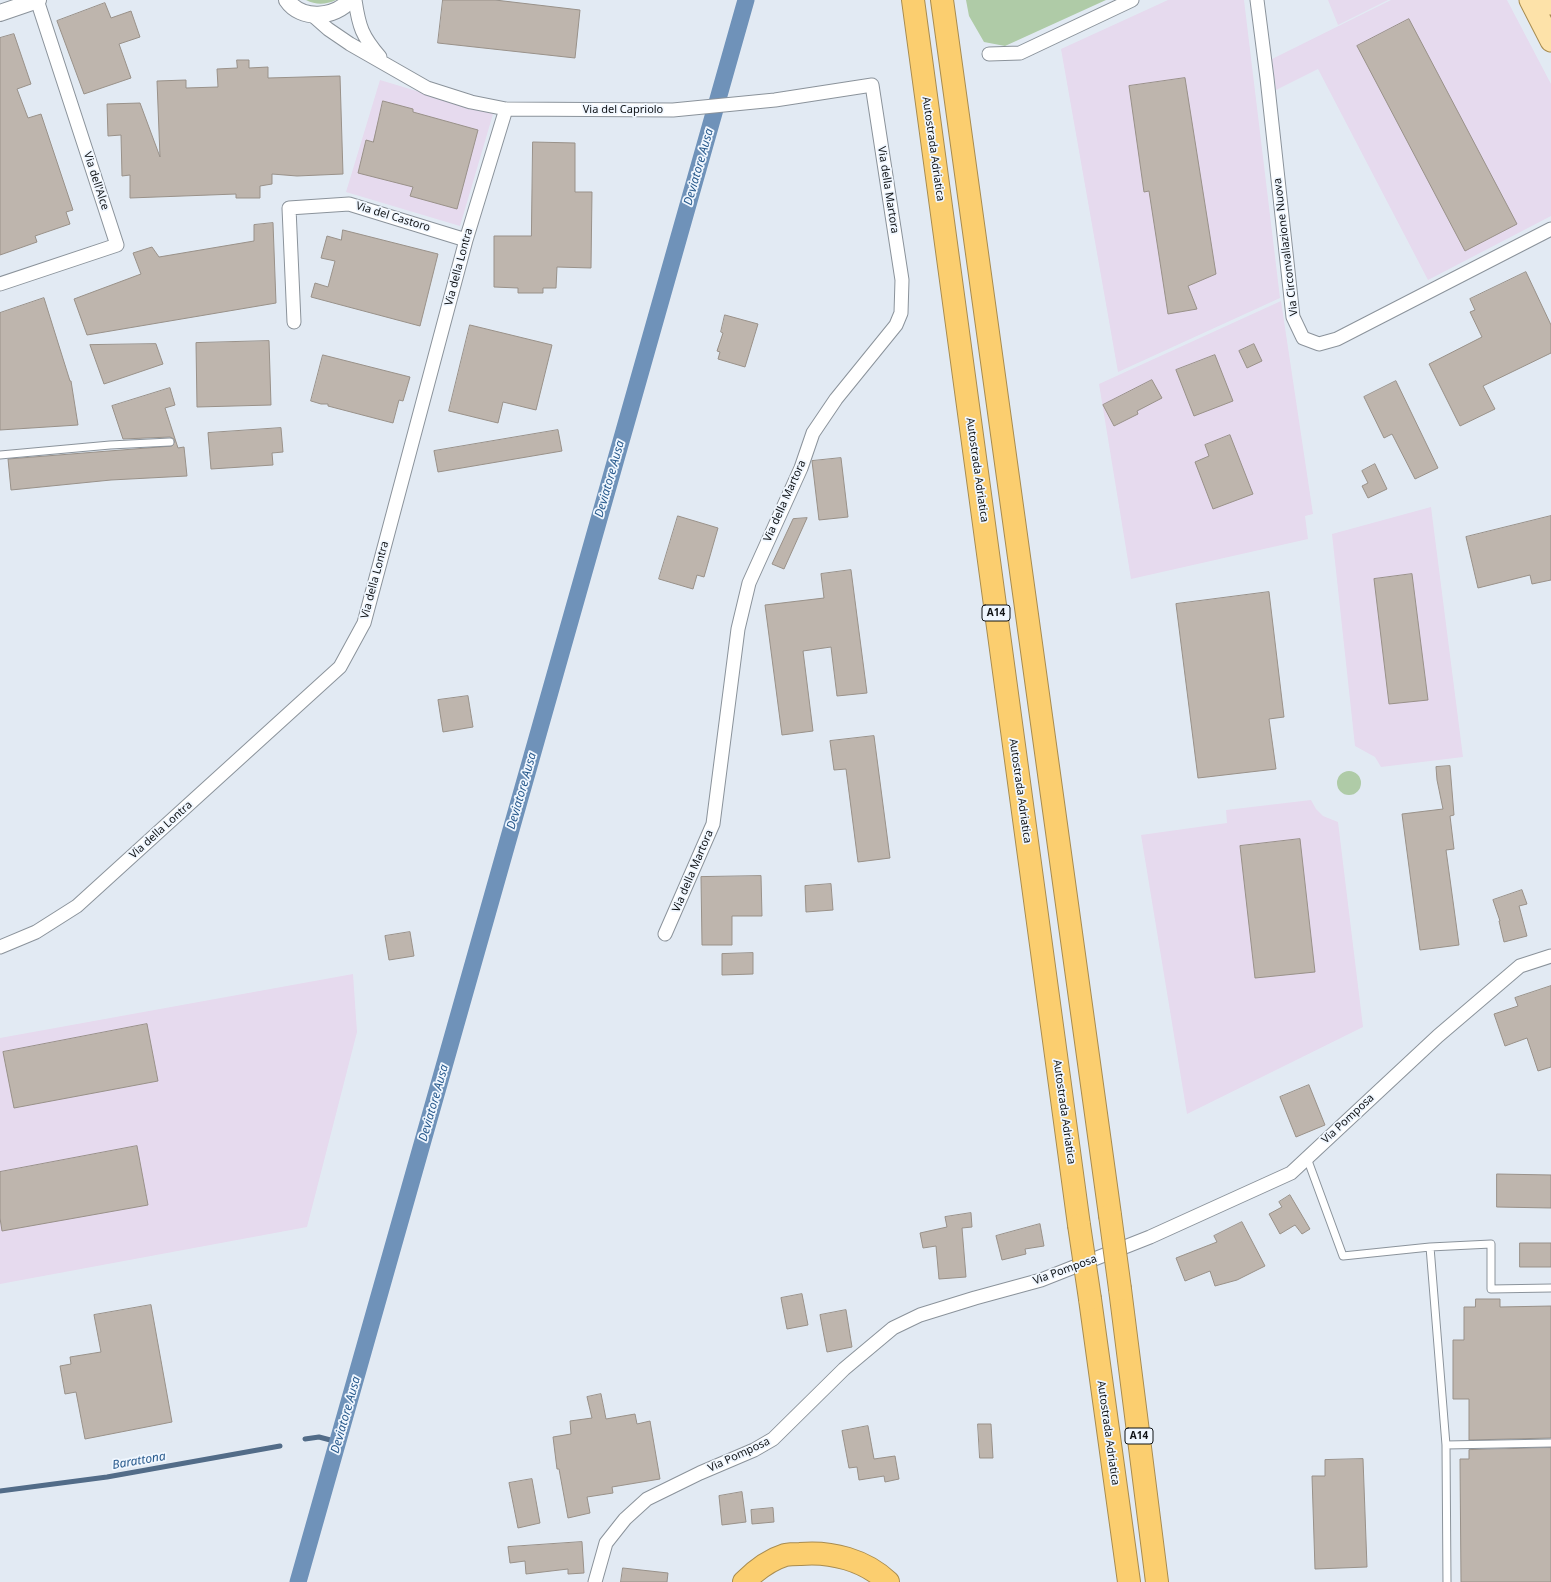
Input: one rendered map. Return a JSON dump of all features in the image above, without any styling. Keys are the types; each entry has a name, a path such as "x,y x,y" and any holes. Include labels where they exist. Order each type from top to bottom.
{"highway":[{"name":"Autostrada Adriatica","path":"913,0 1079,1225 1129,1582"},
{"name":"A14","path":"942,0 1110,1215 1157,1582"},
{"path":"744,1582 772,1560 786,1555 820,1553 838,1556 858,1563 871,1569 888,1582"},
{"path":"858,1563 875,1582"}],"main road":[{"path":"1530,0 1551,41"},
{"path":"1549,0 1551,4"}],"street":[{"path":"0,13 38,0"},
{"name":"Via dell'Alce","path":"0,284 117,245 38,0"},
{"path":"286,1 299,10 311,14 324,15 336,12 350,0"},
{"name":"Via del Capriolo","path":"354,0 360,26 366,41 384,62"},
{"path":"989,54 1020,53 1132,0"},
{"name":"Via Circonvallazione Nuova","path":"1256,0 1267,78 1293,317 1303,338 1319,344 1337,339 1551,229"},
{"name":"Via del Capriolo","path":"311,14 328,29 350,44 384,62 427,88 471,102 506,110 670,110 775,100 872,86"},
{"name":"Via della Martora","path":"665,934 713,824 738,629 749,583 801,468 813,433 836,399 896,325 901,313 902,280 872,86"},
{"name":"Via della Lontra","path":"0,947 36,932 77,906 340,667 364,623 466,240 506,110"},
{"name":"Via del Castoro","path":"294,322 289,208 348,204 466,240"},
{"name":"Via Pomposa","path":"595,1582 606,1543 625,1519 647,1499 700,1472 754,1450 773,1439 844,1369 893,1328 920,1315 1041,1280 1150,1237 1291,1173 1438,1036 1520,966 1551,956"}],"lane":[{"path":"0,455 110,445 170,442"},
{"path":"1307,1158 1343,1256 1430,1246 1491,1244 1491,1289 1551,1288"},
{"path":"1430,1246 1446,1445 1447,1582"},
{"path":"1446,1445 1551,1443"}],"shaded area":[{"path":"1168,0 1244,0 1280,298 1118,372 1061,49"},
{"path":"1328,0 1388,0 1338,25"},
{"path":"1391,0 1507,0 1551,84 1551,216 1428,280 1318,69 1276,90 1272,59"},
{"path":"380,80 493,114 460,226 346,192"},
{"path":"1281,301 1313,514 1305,516 1308,539 1131,579 1099,384"},
{"path":"1431,507 1463,757 1381,767 1375,757 1355,746 1332,534"},
{"path":"1311,800 1316,809 1323,816 1338,822 1363,1027 1187,1114 1141,835 1227,823 1226,810"},
{"path":"353,974 357,1032 307,1227 0,1284 0,1038"}],"green space":[{"path":"306,0 336,0 321,4"},
{"path":"966,0 1106,0 1005,46 984,42 969,16"},
{"path":"1349,771 1357,775 1361,783 1357,791 1349,795 1341,791 1337,783 1341,775"}],"building":[{"path":"443,0 495,0 580,10 575,58 438,43"},
{"path":"105,3 111,18 131,11 140,37 119,44 131,78 84,94 57,21"},
{"path":"1409,19 1517,224 1465,251 1357,46"},
{"path":"14,34 31,84 17,89 28,118 41,114 73,210 66,212 70,224 35,236 37,242 0,255 0,38"},
{"path":"237,60 249,60 249,68 268,67 268,78 340,76 343,174 297,176 272,174 272,184 260,186 260,198 236,198 236,194 130,198 130,175 122,176 121,135 108,136 107,104 140,103 160,157 157,81 186,80 186,88 218,87 217,69 237,68"},
{"path":"1185,78 1216,274 1188,286 1197,309 1168,314 1149,191 1144,192 1129,86"},
{"path":"383,101 413,109 413,112 478,130 457,209 410,196 413,187 358,173 366,140 373,142"},
{"path":"533,142 575,143 575,192 592,192 591,268 557,267 556,288 543,288 543,293 518,293 518,288 494,287 494,236 531,236"},
{"path":"273,223 276,303 87,335 74,299 141,274 133,253 152,247 159,257 254,241 254,225"},
{"path":"343,230 438,254 420,326 311,297 315,283 328,287 335,261 321,258 327,236 341,240"},
{"path":"1526,272 1551,325 1551,353 1483,386 1495,409 1460,426 1429,364 1482,337 1470,312 1475,310 1470,299"},
{"path":"44,298 71,381 78,425 0,430 0,313"},
{"path":"725,315 758,324 745,367 718,359 720,352 717,351 723,333 721,332"},
{"path":"470,325 552,345 536,410 503,402 498,423 449,411"},
{"path":"269,341 271,405 197,407 196,343"},
{"path":"156,344 163,364 104,384 90,345"},
{"path":"1254,344 1262,361 1247,368 1239,351"},
{"path":"323,355 410,377 403,401 399,400 393,423 328,406 328,404 321,404 311,401"},
{"path":"1215,355 1233,401 1194,416 1176,370"},
{"path":"1152,380 1162,398 1137,411 1138,414 1114,426 1103,405"},
{"path":"1396,381 1438,468 1415,479 1392,434 1384,438 1364,397"},
{"path":"170,388 175,405 165,408 178,448 184,447 187,476 111,480 11,490 8,459 172,446 175,441 170,437 123,439 112,406"},
{"path":"281,428 283,452 272,453 273,465 211,469 208,433"},
{"path":"558,430 562,451 438,472 434,451"},
{"path":"1230,435 1253,494 1213,509 1195,462 1209,456 1205,445"},
{"path":"841,458 848,517 819,520 812,461"},
{"path":"1375,464 1387,489 1368,498 1362,486 1368,483 1362,471"},
{"path":"678,516 718,528 704,577 697,575 693,589 659,579"},
{"path":"1551,516 1551,580 1532,584 1530,575 1478,588 1466,537"},
{"path":"807,518 784,569 772,564 793,519"},
{"path":"851,570 867,693 837,696 831,647 803,651 813,731 782,735 765,605 824,598 821,574"},
{"path":"1412,574 1428,700 1389,704 1374,579"},
{"path":"1269,592 1284,717 1269,719 1276,769 1198,778 1176,604"},
{"path":"468,696 473,727 443,732 438,700"},
{"path":"874,736 890,858 858,862 846,769 834,770 830,741"},
{"path":"1450,766 1454,815 1450,816 1454,849 1446,850 1459,945 1420,950 1402,814 1443,809 1436,767"},
{"path":"1300,839 1315,972 1255,978 1240,846"},
{"path":"761,876 762,916 732,916 732,945 702,945 701,877"},
{"path":"831,884 833,910 806,912 805,886"},
{"path":"1522,890 1527,904 1519,906 1527,936 1504,942 1500,921 1493,900"},
{"path":"410,932 414,956 389,960 385,936"},
{"path":"753,953 753,974 722,975 722,954"},
{"path":"1551,986 1551,1067 1538,1071 1527,1038 1505,1046 1494,1014 1518,1006 1515,998"},
{"path":"147,1024 158,1081 14,1108 3,1052"},
{"path":"1309,1085 1325,1125 1296,1137 1280,1097"},
{"path":"137,1146 148,1205 2,1231 0,1218 0,1172"},
{"path":"1497,1174 1551,1175 1551,1208 1497,1207"},
{"path":"1290,1195 1310,1229 1302,1234 1295,1225 1280,1234 1269,1214 1282,1207 1279,1202"},
{"path":"971,1213 972,1227 962,1228 966,1277 939,1279 936,1246 923,1248 920,1233 947,1227 945,1217"},
{"path":"1242,1222 1265,1266 1237,1280 1215,1286 1210,1271 1185,1281 1176,1258 1217,1242 1214,1236"},
{"path":"1040,1224 1044,1246 1025,1249 1026,1254 1002,1260 996,1236"},
{"path":"1520,1243 1551,1243 1551,1267 1520,1267"},
{"path":"802,1294 808,1325 787,1329 781,1298"},
{"path":"1476,1299 1500,1299 1500,1307 1551,1306 1551,1438 1469,1440 1469,1399 1453,1399 1453,1340 1464,1340 1464,1307 1475,1307"},
{"path":"151,1305 172,1422 85,1439 76,1392 65,1394 60,1366 71,1364 70,1357 101,1352 94,1315"},
{"path":"846,1310 852,1347 827,1352 820,1315"},
{"path":"601,1394 606,1419 635,1414 637,1424 650,1421 660,1479 612,1487 613,1493 587,1497 590,1513 568,1518 559,1469 557,1469 553,1437 571,1434 570,1421 592,1418 587,1397"},
{"path":"978,1424 991,1424 993,1458 980,1458"},
{"path":"868,1426 874,1459 895,1456 899,1479 885,1482 884,1476 859,1480 857,1467 849,1468 842,1431"},
{"path":"1551,1448 1551,1582 1461,1582 1460,1459 1469,1459 1469,1450"},
{"path":"1363,1459 1367,1567 1315,1569 1312,1476 1325,1476 1325,1460"},
{"path":"532,1479 540,1523 518,1528 509,1483"},
{"path":"742,1492 746,1522 722,1525 719,1496"},
{"path":"773,1508 774,1522 752,1524 751,1510"},
{"path":"582,1542 584,1573 568,1574 568,1569 526,1574 525,1561 510,1563 508,1547"},
{"path":"623,1568 668,1573 667,1582 621,1582"}],"waterway":[{"name":"Deviatore Ausa","path":"298,1582 746,0"},
{"name":"Barattona","path":"305,1439 319,1437 338,1442"},
{"name":"Barattona","path":"0,1491 107,1477 280,1446"}]}
